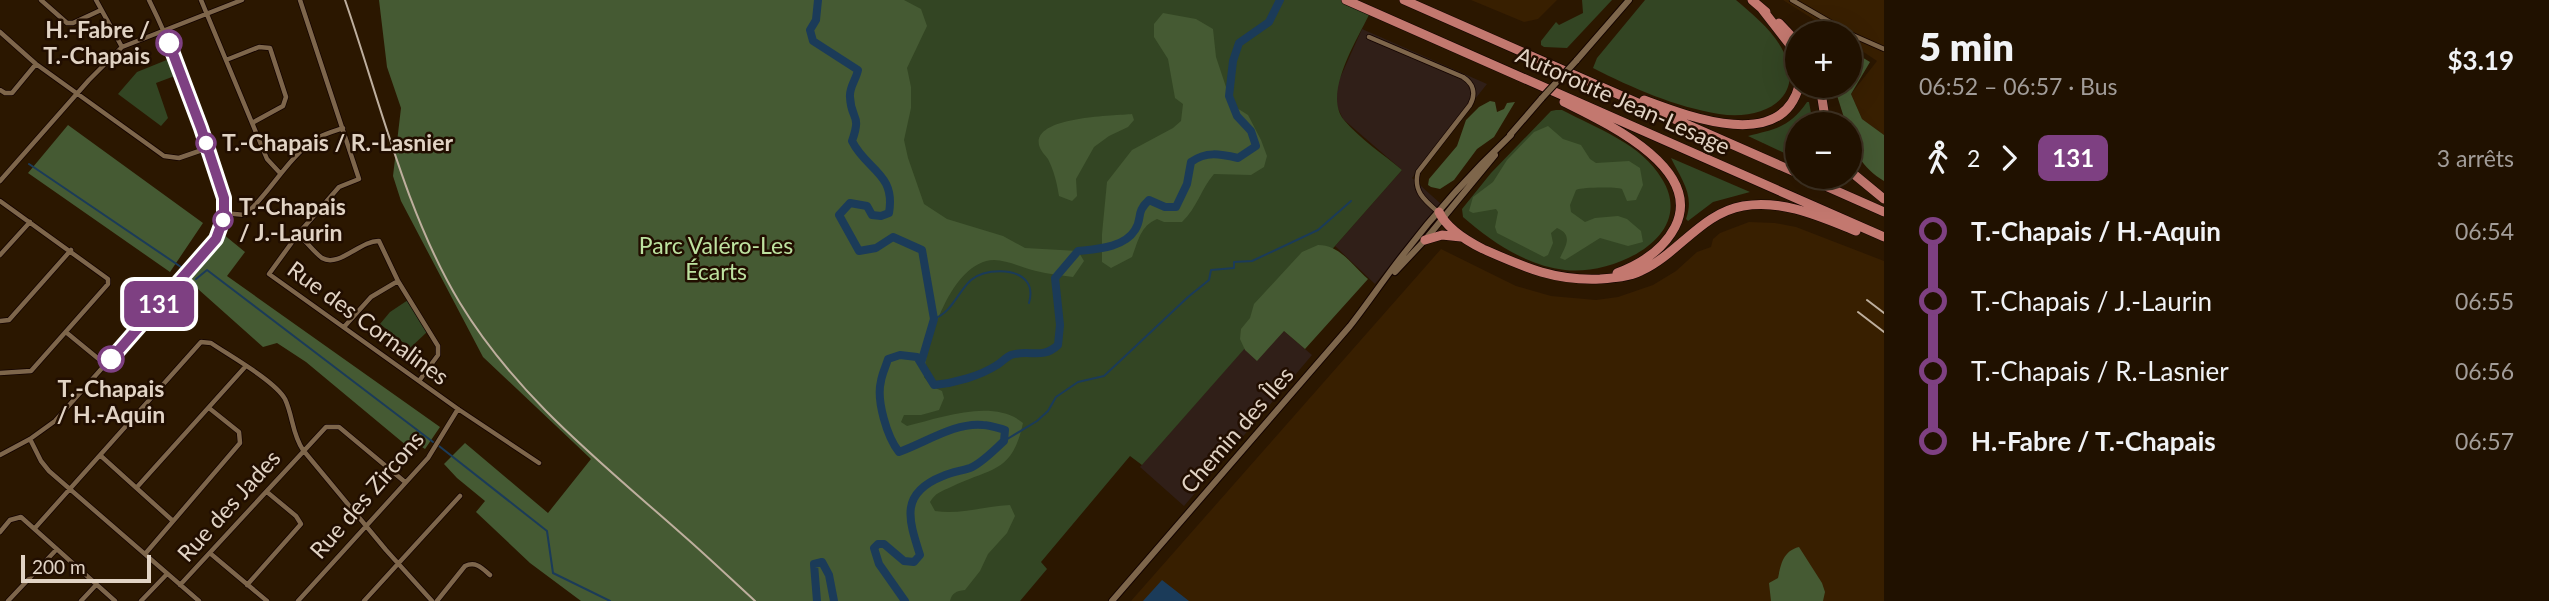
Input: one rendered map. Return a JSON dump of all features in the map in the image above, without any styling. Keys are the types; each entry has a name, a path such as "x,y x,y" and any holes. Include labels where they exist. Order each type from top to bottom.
{"highway":[{"name":"Autoroute Jean-Lesage","path":"1346,0 1884,240"},
{"name":"Autoroute Jean-Lesage","path":"1404,0 1785,168"},
{"path":"1752,0 1785,29"},
{"path":"1762,9 1785,38"},
{"path":"1504,70 1638,143 1664,167 1675,186 1679,209 1677,222 1670,236 1644,260 1602,278"},
{"path":"1573,74 1678,113 1724,124 1759,123 1773,118 1793,98"},
{"path":"1862,181 1884,199"},
{"path":"1832,189 1884,212"},
{"path":"1442,216 1463,238 1503,259 1541,273 1579,280 1639,272 1658,262 1705,222 1724,211 1744,205 1775,205 1794,209 1884,240"},
{"path":"1442,216 1484,249"},
{"path":"1425,240 1442,235 1463,238"}],"main road":[{"name":"Chemin des Îles","path":"1386,281 1401,258 1442,216 1629,0"},
{"name":"Chemin des Îles","path":"1112,601 1314,369 1386,281 1425,240 1442,216"}],"street":[{"path":"41,0 67,23 73,23 101,10"},
{"path":"96,0 122,47"},
{"path":"0,455 30,439 55,421 216,239 224,213 224,198 164,30 149,0"},
{"path":"201,0 267,159 280,173"},
{"path":"0,181 122,47 242,0"},
{"name":"Rue des Cornalines","path":"300,0 359,179 339,187 298,234 269,274 458,409 539,463"},
{"path":"1793,0 1829,21"},
{"path":"0,32 36,64 163,156 178,158 208,148"},
{"path":"1369,37 1461,76 1472,87 1474,96 1470,105 1418,172 1416,183 1419,193 1442,216"},
{"path":"1862,39 1884,49"},
{"path":"226,60 259,47 270,48 286,97 283,106 252,123"},
{"path":"0,90 12,93 36,64"},
{"path":"224,213 245,215 260,202 280,173 317,138 342,128"},
{"path":"0,201 108,279 108,284 67,333 31,371 0,373"},
{"path":"0,255 30,222"},
{"path":"298,234 324,259 334,261 371,240 379,240 398,281 438,346 438,355 419,381"},
{"path":"0,321 9,320 71,250"},
{"path":"344,327 371,297 398,281"},
{"path":"67,333 106,365"},
{"path":"35,528 201,342 212,343 269,382 285,399 295,439 303,450 398,563 435,601 465,566 472,563 479,565 490,575"},
{"path":"138,486 245,367"},
{"path":"145,554 240,443 239,432 209,408"},
{"name":"Rue des Zircons","path":"298,601 428,458 458,409"},
{"name":"Rue des Jades","path":"180,585 326,427 339,427 405,482"},
{"path":"30,439 49,471 198,601"},
{"path":"102,456 138,486 173,521"},
{"path":"247,585 301,524 296,516 267,492"},
{"path":"364,601 460,496"},
{"path":"0,532 10,520 21,517 115,601"},
{"path":"8,601 56,550"},
{"path":"211,554 267,601"},
{"path":"141,601 167,574"},
{"path":"81,601 96,585"}],"shaded area":[{"path":"1471,0 1557,0 1538,19 1524,22"},
{"path":"1783,0 1884,0 1884,135 1862,119 1862,112 1859,112 1853,98 1862,98 1862,80 1877,61 1862,51 1862,21 1816,21"},
{"path":"1362,29 1487,84 1412,178 1441,204 1375,284 1335,246 1402,170 1343,119 1336,104 1336,87"},
{"path":"1749,222 1796,227 1884,261 1884,601 1131,601 1441,249 1516,286 1551,296 1596,300 1618,297 1653,285 1676,271 1697,252 1711,247 1713,239 1720,233"},
{"path":"1270,319 1312,355 1184,506 1140,467"}],"green space":[{"name":"Parc Valéro-Les Écarts","path":"379,0 904,0 921,9 927,26 907,68 911,108 904,140 924,204 947,219 1003,236 1025,248 1078,251 1084,261 1073,277 1041,272 999,260 979,264 965,274 953,288 936,325 924,377 931,386 942,391 944,398 939,410 921,415 904,415 901,422 907,426 966,412 982,411 1011,416 1023,423 1013,452 998,467 942,491 930,502 935,511 944,512 1010,505 1015,516 1007,533 988,554 980,571 965,590 955,593 950,601 581,601 530,563 476,512 485,501 444,464 465,443 548,513 591,459 483,357 401,201 393,176 401,108 387,67"},
{"name":"Parc Valéro-Les Écarts","path":"532,0 1346,0 1371,11 1344,66 1339,81 1338,109 1357,134 1402,170 1142,465 1130,456 1041,562 1047,569 1020,601 755,601"},
{"path":"1582,0 1612,0 1567,48 1541,45 1541,41 1556,22 1559,25 1583,13"},
{"path":"1645,0 1736,0 1766,27 1781,47 1785,57 1785,93 1778,102 1752,114 1719,114 1687,107 1623,83 1593,68 1597,58"},
{"path":"1163,13 1196,19 1213,29 1216,57 1232,105 1248,115 1267,156 1264,167 1251,175 1214,174 1192,211 1182,222 1164,222 1157,219 1151,222 1140,235 1132,257 1111,268 1102,262 1107,182 1132,150 1181,121 1183,104 1175,98 1168,59 1154,37 1154,24"},
{"path":"174,57 180,74 156,83 168,118 161,126 118,94 137,72"},
{"path":"1862,57 1870,62 1862,75"},
{"path":"1838,98 1853,98 1859,112 1842,112"},
{"path":"1490,101 1495,102 1497,112 1504,109 1507,103 1515,102 1494,137 1477,149 1454,180 1440,189 1428,185 1429,179 1457,146 1466,120 1479,107"},
{"path":"1809,102 1811,112 1799,112"},
{"path":"1562,110 1631,147 1643,156 1662,179 1670,200 1669,219 1660,235 1626,259 1584,270 1550,267 1510,251 1463,217 1462,209 1491,173 1551,111"},
{"path":"1132,114 1134,120 1128,127 1094,147 1076,179 1077,196 1072,201 1059,196 1052,168 1039,145 1041,135 1048,128 1077,119"},
{"path":"1862,119 1884,135 1884,181 1864,164"},
{"path":"1785,124 1785,153 1748,136 1767,131"},
{"path":"68,125 203,223 170,272 28,173"},
{"path":"1548,126 1563,139 1581,145 1596,163 1629,161 1640,168 1643,185 1636,200 1627,201 1622,189 1585,188 1576,190 1570,205 1571,212 1585,222 1595,218 1618,216 1627,219 1641,231 1643,242 1628,246 1600,238 1565,260 1560,258 1567,238 1557,228 1551,233 1553,243 1548,255 1544,257 1497,233 1496,209 1473,213 1469,211 1473,197 1493,182 1507,160 1534,132"},
{"path":"1671,158 1750,192 1713,202 1688,221 1688,195"},
{"path":"223,234 245,252 227,276 440,427 425,449 413,441 407,446 306,362 277,343 263,347 189,281"},
{"path":"1318,245 1339,252 1368,279 1305,349 1284,331 1257,361 1245,350 1240,339 1241,329 1250,318 1254,304 1302,252"},
{"path":"408,300 427,332 410,348 380,324 390,312"},
{"path":"1799,547 1822,583 1825,592 1823,601 1771,601 1769,583 1778,578 1786,555"}],"water":[{"path":"1162,580 1189,601 1143,601"}],"waterway":[{"path":"818,0 816,20 810,30 813,41 858,70 850,93 856,121 852,141 884,180 890,200 889,213 881,216 872,215 867,206 850,203 839,215 859,251 876,248 893,237 922,250 934,319 921,363"},
{"path":"905,601 879,564 874,548 878,544 884,544 904,561 914,562 920,555 912,529 911,508 920,490 929,483 970,468 983,460 1004,441 1005,430 986,425 962,427 899,452 881,408 880,389 888,359 900,355 917,357 934,385 975,376 1011,355 1047,352 1058,345 1060,325 1055,278 1078,251 1124,241 1135,230 1142,208 1149,200 1165,207 1176,207 1187,184 1191,162 1213,154 1238,158 1256,146 1251,131 1237,116 1229,96 1233,61 1239,43 1269,22 1280,0"},
{"path":"29,164 181,267"},
{"path":"1004,441 1037,421 1048,411 1056,397 1078,382 1104,376 1209,280 1211,270 1234,268 1234,262 1252,261 1318,230 1351,201"},
{"path":"196,279 207,270 433,442"},
{"path":"934,319 950,307 971,280 992,272 1008,272 1022,277 1030,287 1029,303"},
{"path":"439,446 547,531 553,573 610,601"},
{"path":"817,601 814,564 822,562 829,575 834,601"}],"railway":[{"path":"345,0 395,155 424,232 460,303 483,337 508,369 563,428 755,601"},
{"path":"1867,300 1884,313"},
{"path":"1858,312 1884,332"}],"bus line":[{"name":"131","path":"111,359 216,239 224,217 224,198 169,43"}],"place":[{"name":"H.-Fabre / T.-Chapais","path":"169,43"},
{"name":"T.-Chapais / R.-Lasnier","path":"206,143"},
{"name":"T.-Chapais / J.-Laurin","path":"223,220"},
{"name":"T.-Chapais / H.-Aquin","path":"111,359"}]}
